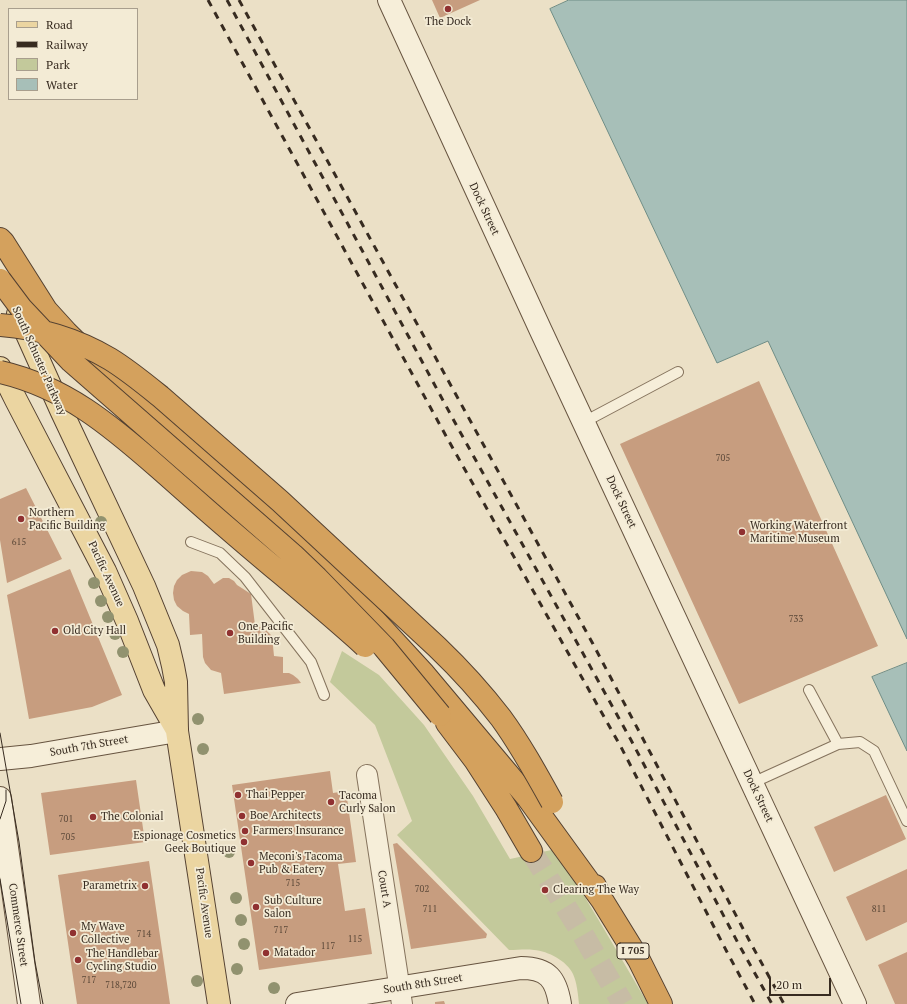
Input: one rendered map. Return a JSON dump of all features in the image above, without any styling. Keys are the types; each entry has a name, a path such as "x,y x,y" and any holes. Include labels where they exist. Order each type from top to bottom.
{"highway":[{"path":"0,239 46,310 66,332 129,394 207,462 354,598 424,674 528,798 602,900"},
{"path":"0,280 21,308 71,361 293,556 317,578 384,647 476,760 531,851"},
{"path":"0,325 32,329 69,339 110,359 143,383 280,501 432,642 462,671 487,700 517,741 552,802 602,900"},
{"path":"0,372 34,382 72,400 123,437 244,543 360,641 440,715"},
{"name":"I 705","path":"602,900 638,960 661,1004"}],"main road":[{"name":"South Schuster Parkway","path":"0,274 69,426"},
{"name":"Pacific Avenue","path":"0,368 105,571 127,621 154,690 178,731"},
{"name":"Pacific Avenue","path":"69,426 147,592 168,645 174,666 178,731 219,1004"}],"street":[{"name":"Dock Street","path":"389,0 537,324 855,1004"},
{"name":"South 7th Street","path":"0,760 178,731"},
{"name":"Court A","path":"367,775 401,996"},
{"name":"Commerce Street","path":"0,798 29,1004"},
{"name":"South 8th Street","path":"297,1004 401,996 521,968 534,969 548,975 553,980 556,987 560,1004"}],"lane":[{"path":"584,422 678,372"},
{"path":"191,542 220,553 245,577 310,662 324,695"},
{"path":"809,690 838,744"},
{"path":"752,783 838,744 860,742 874,751 907,821"}],"green space":[{"path":"342,651 379,675 424,725 473,796 510,859 556,849 648,1004 579,1004 573,974 562,961 545,952 509,950 397,835 412,821 375,725 330,682"}],"water":[{"path":"569,0 907,0 907,639 768,341 717,363 550,9"},
{"path":"907,663 907,751 872,677"}],"building":[{"name":"The Dock","path":"432,0 480,0 440,18"},
{"path":"759,381 878,646 739,704 620,444"},
{"name":"Northern Pacific Building","path":"26,488 62,559 7,583 0,540 0,499"},
{"name":"Old City Hall","path":"70,569 122,695 92,707 29,719 7,595"},
{"name":"One Pacific Building","path":"191,571 202,572 208,576 214,584 223,578 229,578 251,594 255,625 265,629 272,636 274,656 283,657 283,673 293,675 301,683 224,694 221,673 211,670 205,663 203,657 202,634 190,635 189,614 177,606 174,600 174,586 177,580 182,575"},
{"path":"330,771 333,793 346,791 356,862 338,864 345,911 365,908 372,954 259,970 232,785"},
{"name":"The Colonial","path":"136,780 145,842 50,855 41,793"},
{"path":"886,795 906,839 834,872 814,827"},
{"path":"397,843 487,934 486,938 411,949 393,844"},
{"path":"149,861 170,1004 77,1004 58,875"},
{"path":"907,869 907,922 866,941 846,897"},
{"path":"907,952 907,1004 895,1004 878,965"},
{"path":"444,1001 445,1004 435,1004 435,1002"}],"tunnel":[{"path":"531,851 582,933 623,1004"}],"tram line":[{"path":"0,733 19,842 35,962 43,1004"},
{"path":"0,819 6,801 6,790"},
{"path":"0,879 21,1004"}],"railway":[{"path":"208,0 446,436 621,747 755,1004"},
{"path":"227,0 459,430 631,740 738,943 772,1004"},
{"path":"239,0 593,644 784,1004"}],"place":[{"name":"The Dock","path":"448,9"},
{"name":"Northern Pacific Building","path":"21,519"},
{"name":"Working Waterfront Maritime Museum","path":"742,532"},
{"name":"Old City Hall","path":"55,631"},
{"name":"One Pacific Building","path":"230,633"},
{"name":"Thai Pepper","path":"238,795"},
{"name":"Tacoma Curly Salon","path":"331,802"},
{"name":"Boe Architects","path":"242,816"},
{"name":"The Colonial","path":"93,817"},
{"name":"Farmers Insurance","path":"245,831"},
{"name":"Espionage Cosmetics Geek Boutique","path":"244,842"},
{"name":"Meconi's Tacoma Pub & Eatery","path":"251,863"},
{"name":"Parametrix","path":"145,886"},
{"name":"Clearing The Way","path":"545,890"},
{"name":"Sub Culture Salon","path":"256,907"},
{"name":"My Wave Collective","path":"73,933"},
{"name":"Matador","path":"266,953"},
{"name":"The Handlebar Cycling Studio","path":"78,960"}]}
